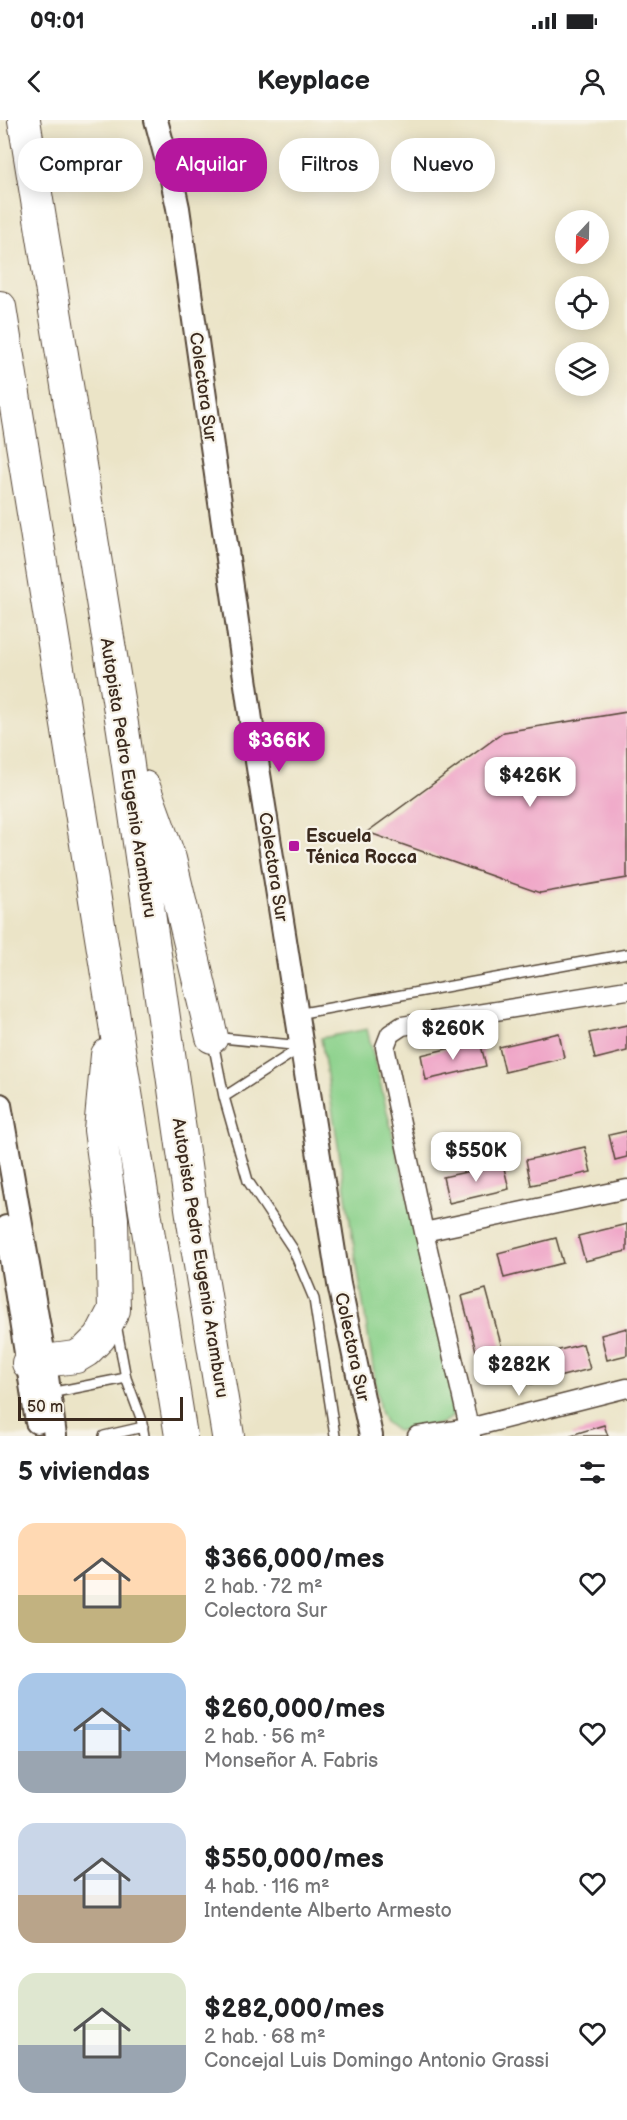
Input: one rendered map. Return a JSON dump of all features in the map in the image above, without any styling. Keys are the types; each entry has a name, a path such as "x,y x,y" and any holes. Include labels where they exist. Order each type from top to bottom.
{"highway":[{"name":"Autopista Pedro Eugenio Aramburu","path":"24,120 123,730 193,1222 228,1436"},
{"path":"0,307 181,1436"},
{"path":"123,730 170,859 212,1037"},
{"path":"37,1362 76,1357 86,1351 100,1337 114,1310 112,1220 100,1130 112,1012"}],"street":[{"name":"Colectora Sur","path":"156,120 178,208 242,666 339,1284 371,1436"},
{"path":"470,1432 424,1232 385,1047 390,1034 402,1026 627,990"},
{"path":"0,1105 41,1395 39,1436"},
{"path":"424,1232 627,1189"},
{"path":"0,1190 37,1362"},
{"path":"417,1436 470,1432 627,1388"},
{"path":"41,1395 55,1436"}],"lane":[{"path":"297,1014 627,954"},
{"path":"302,1046 212,1037 224,1097 248,1181 293,1249 314,1299 335,1436"},
{"path":"224,1097 302,1046"},
{"path":"104,1436 143,1432 141,1418 126,1378 114,1310"},
{"path":"41,1395 126,1378"}],"green space":[{"path":"367,1029 458,1403 451,1418 440,1424 397,1431 385,1422 380,1411 321,1038"}],"building":[{"path":"627,712 627,878 540,893 367,832 504,732"},
{"path":"627,1025 627,1051 595,1059 589,1033"},
{"path":"559,1033 564,1058 505,1072 499,1047"},
{"path":"480,1041 486,1066 426,1080 421,1055"},
{"path":"627,1131 627,1157 615,1160 609,1135"},
{"path":"585,1147 591,1172 531,1185 526,1160"},
{"path":"503,1164 509,1189 449,1203 443,1177"},
{"path":"627,1224 627,1251 585,1261 578,1236"},
{"path":"556,1238 563,1263 504,1278 498,1253"},
{"path":"486,1289 502,1348 477,1355 462,1296"},
{"path":"627,1328 627,1355 607,1360 601,1335"},
{"path":"583,1344 590,1369 531,1384 524,1359"},
{"path":"604,1425 608,1436 571,1436 571,1435"}],"place":[{"name":"Escuela Ténica Rocca","path":"294,846"}]}
